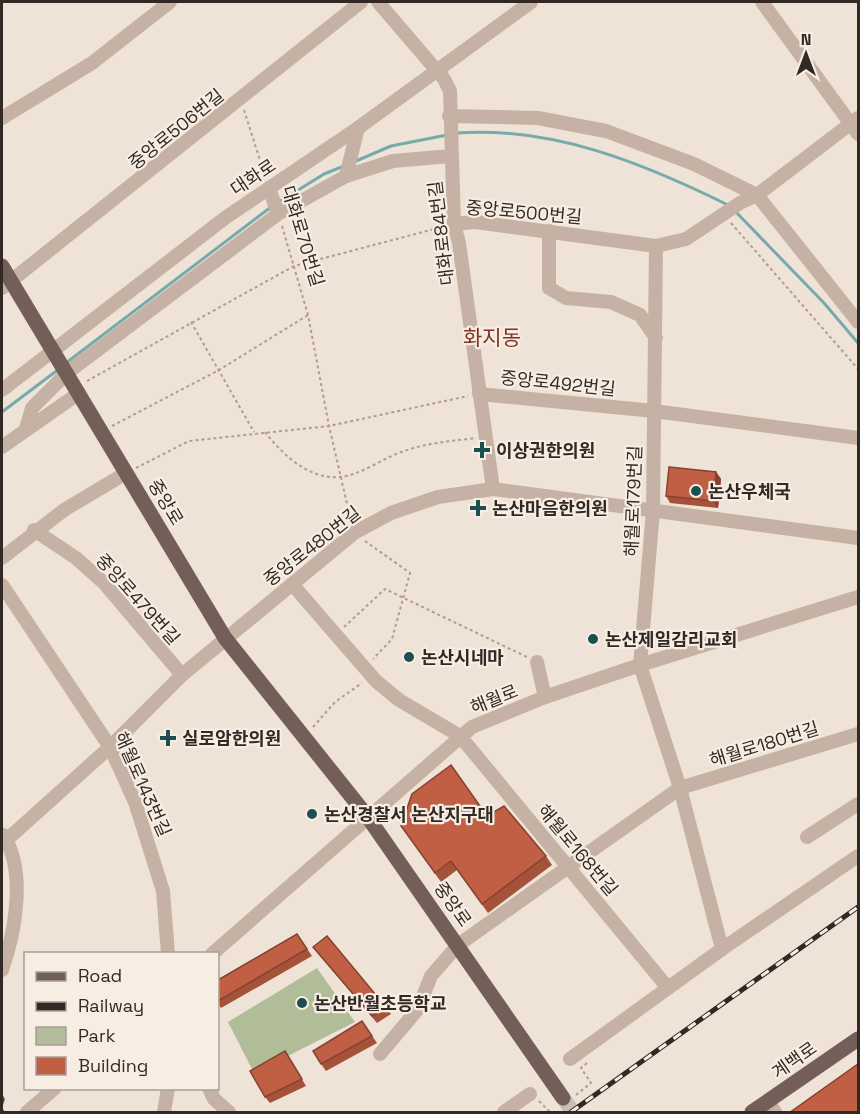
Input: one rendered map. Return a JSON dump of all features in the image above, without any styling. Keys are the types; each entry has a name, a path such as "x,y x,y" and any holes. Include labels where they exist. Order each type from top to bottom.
{"main road":[{"name":"중앙로","path":"2,266 6,285 67,373 225,638 367,816 565,1099"},
{"name":"계백로","path":"752,1113 771,1107 858,1039"}],"street":[{"path":"2,118 92,63 170,2"},
{"name":"중앙로506번길","path":"6,285 241,100 361,2"},
{"name":"대화로84번길","path":"378,2 444,79 450,91 449,128 454,224 459,243 493,489"},
{"name":"대화로","path":"2,390 225,218 358,128 531,2"},
{"path":"762,2 856,126"},
{"path":"449,128 538,118 606,131 694,164 757,195 858,322"},
{"name":"중앙로500번길","path":"454,224 475,222 656,246 686,239 740,203 757,195 856,126"},
{"path":"346,176 358,128"},
{"path":"26,429 32,408 67,373 278,214 346,176 393,161 451,156"},
{"name":"대화로70번길","path":"269,188 278,214"},
{"path":"549,231 549,288 566,298 611,302 621,306 640,315 656,338"},
{"name":"해월로179번길","path":"639,664 653,511 656,246"},
{"path":"2,447 77,390"},
{"name":"중앙로492번길","path":"479,394 654,411 858,438"},
{"path":"2,558 34,530 126,473"},
{"name":"중앙로480번길","path":"225,638 354,533 391,513 438,497 493,489 858,538"},
{"name":"중앙로479번길","path":"34,530 76,558 104,583 182,675"},
{"name":"해월로168번길","path":"292,584 368,672 399,700 459,736 668,988"},
{"name":"해월로143번길","path":"2,585 110,747 139,812 156,861 163,891 168,952"},
{"name":"해월로","path":"214,952 367,816 472,727 545,697 639,664 858,597"},
{"path":"2,970 15,925 16,883 12,854 3,839 110,747 182,675 225,638"},
{"path":"537,662 545,697"},
{"path":"639,664 680,788 722,948"},
{"name":"해월로180번길","path":"380,1054 418,1009 431,976 458,945 680,788 858,734"},
{"path":"807,837 858,804"},
{"path":"570,1059 722,948 858,856"},
{"path":"27,1113 54,1090"},
{"path":"164,1113 168,1090"},
{"path":"210,1090 214,1099 228,1113"},
{"path":"504,1113 531,1100"}],"path":[{"name":"대화로70번길","path":"241,100 269,188"},
{"name":"대화로70번길","path":"278,214 308,315 328,426 354,533"},
{"path":"723,214 858,369"},
{"name":"중앙로500번길","path":"77,390 191,322 294,266 454,224"},
{"name":"대화로70번길","path":"219,370 308,315"},
{"path":"191,322 255,432"},
{"path":"101,431 219,370"},
{"name":"중앙로492번길","path":"126,473 189,441 255,432 328,426 479,394"},
{"path":"265,432 292,462 319,475 341,478 391,455 425,444 485,436"},
{"path":"304,737 335,702 368,672 392,639 410,573 354,533"},
{"path":"335,634 385,589 404,596 537,662"},
{"path":"565,1099 591,1083 581,1068 589,1061"},
{"path":"531,1100 540,1100 550,1113"}],"green space":[{"path":"317,968 355,1022 254,1073 228,1022"}],"building":[{"name":"논산우체국","path":"669,467 716,472 713,501 666,496"},
{"path":"451,765 487,816 504,806 546,856 482,904 451,861 435,873 401,826 412,794"},
{"path":"297,934 307,949 219,1000 219,979"},
{"path":"327,936 386,1007 372,1016 313,947"},
{"path":"362,1021 372,1036 321,1064 313,1051"},
{"path":"285,1051 302,1079 265,1097 250,1071"},
{"path":"858,1064 858,1113 789,1113"}],"waterway":[{"path":"456,133 492,132 527,135 562,142 630,162 728,205"},
{"path":"356,161 391,146 447,135"},
{"path":"279,202 324,174 344,166"},
{"path":"66,363 271,207"},
{"path":"735,211 824,303 858,343"},
{"path":"2,412 59,369"}],"tunnel":[{"path":"563,1098 573,1112"}],"railway":[{"path":"571,1112 858,907"}],"place":[{"name":"이상권한의원","path":"482,450"},
{"name":"논산우체국","path":"696,491"},
{"name":"논산마음한의원","path":"478,508"},
{"name":"논산제일감리교회","path":"593,639"},
{"name":"논산시네마","path":"409,657"},
{"name":"실로암한의원","path":"168,738"},
{"name":"논산경찰서 논산지구대","path":"312,814"},
{"name":"논산반월초등학교","path":"302,1003"}],"district":[{"name":"화지동","path":"492,337"}]}
